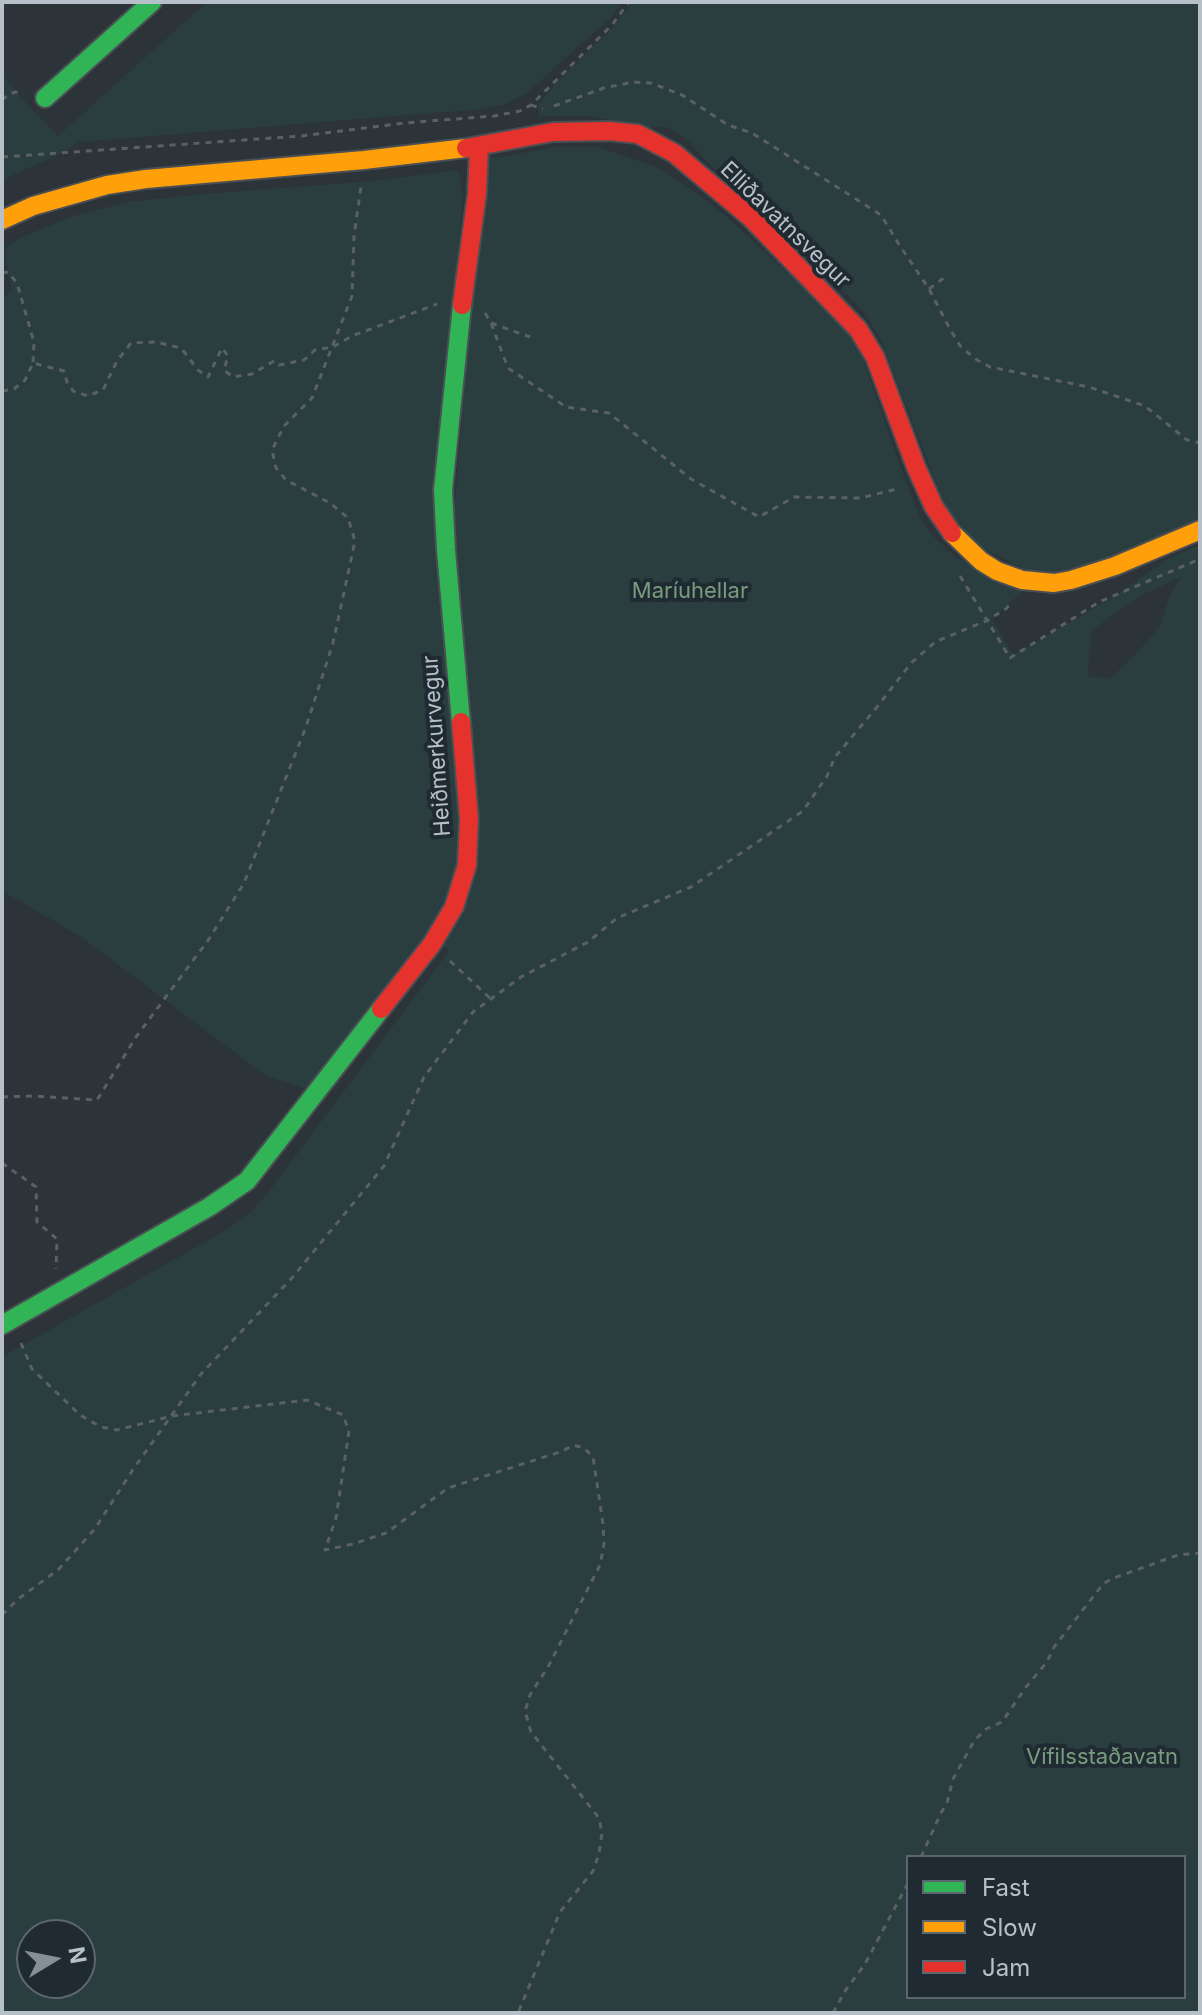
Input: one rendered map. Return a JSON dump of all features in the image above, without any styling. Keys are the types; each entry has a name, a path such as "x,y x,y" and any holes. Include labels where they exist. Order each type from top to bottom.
{"street":[{"path":"45,98 152,2"},
{"name":"Elliðavatnsvegur","path":"2,220 33,206 107,185 212,172 364,160 479,146 553,132 638,134 674,153 750,217 858,329 875,357 934,507 946,527 981,561 1022,580 1039,583 1071,580 1115,566 1200,530"},
{"name":"Heiðmerkurvegur","path":"7,1322 209,1207 247,1181 432,944 454,907 467,865 469,819 443,490 463,294 477,194 479,146"}],"path":[{"path":"2,157 301,136 520,111 531,105 612,25 629,2"},
{"path":"531,105 544,110 604,88 633,82 651,83 682,95 728,125 752,133 881,215 929,289 961,347 977,360 990,367 1089,387 1145,406 1187,440 1200,443"},
{"path":"2,1097 97,1100 136,1037 209,939 244,883 306,727 333,643 355,541 348,518 330,503 286,480 276,468 272,450 284,426 312,398 352,296 354,236 367,128"},
{"path":"2,273 8,272 17,283 34,342 33,363 25,380 14,389 2,391"},
{"path":"929,289 945,277"},
{"path":"33,363 64,371 73,391 88,396 103,390 117,361 131,343 156,342 181,348 198,370 208,377 222,348 228,356 224,370 233,377 252,374 274,361 279,365 304,360 315,350 333,347 352,336 463,294 476,298 491,323 508,368 566,407 609,413 691,479 759,517 794,497 861,498 901,488"},
{"path":"491,323 530,337"},
{"path":"957,572 1010,658 1099,602 1200,559"},
{"path":"2,1615 18,1599 58,1570 94,1530 201,1374 291,1279 384,1166 424,1077 473,1012 521,977 588,942 617,918 691,887 803,811 827,776 835,757 911,663 935,642 988,620 1007,608 1022,580"},
{"path":"432,944 491,999"},
{"path":"2,1163 36,1187 37,1222 57,1239 56,1295"},
{"path":"7,1322 32,1369 80,1415 101,1427 117,1430 172,1416 307,1400 343,1415 349,1431 336,1518 325,1550 386,1533 448,1488 563,1451 573,1445 584,1448 593,1457 603,1524 604,1544 600,1565 548,1667 530,1695 525,1711 531,1732 599,1818 602,1833 593,1871 560,1912 518,2013"},
{"path":"922,1855 947,1803 953,1779 974,1741 986,1729 1002,1722 1103,1584 1178,1555 1200,1553"},
{"path":"833,2013 865,1964 906,1887"}],"green space":[{"path":"207,2 622,2 609,19 528,92 506,104 483,109 78,142 66,151 2,180 2,74 58,136"},
{"path":"633,2 1200,2 1200,525 1048,581 956,535 881,340 864,312 765,211 707,162 688,140 667,127 646,127 590,116 539,116 538,105"},
{"path":"553,147 598,147 656,167 724,214 840,321 858,344 900,466 919,515 930,533 954,556 1023,591 992,619 1013,655 1109,600 1168,559 1200,545 1200,2013 2,2013 2,1357 226,1230 251,1212 449,951 442,945 462,912 451,555 483,156 500,157","holes":["1181,577 1168,600 1160,627 1109,679 1088,676 1091,631 1139,596"]},
{"path":"458,170 463,198 441,432 466,854 455,909 327,1095 266,1076 80,936 2,891 2,300 12,289 5,259 8,245 22,237 73,216 129,202 375,181"}],"traffic: fast":[{"path":"45,98 152,2"},
{"path":"461,722 443,490 462,305"},
{"path":"2,1325 209,1207 247,1181 381,1009"}],"traffic: slow":[{"path":"2,220 33,206 107,185 466,148"},
{"path":"952,533 981,561 997,571 1022,580 1054,583 1115,566 1200,530"}],"traffic: jam":[{"path":"466,148 553,132 609,131 638,134 674,153 750,217 858,329 875,357 934,507 952,533"},
{"path":"462,305 477,194 479,146"},
{"path":"381,1009 432,944 454,907 467,865 469,819 461,722"}],"park label":[{"name":"Maríuhellar","path":"690,591"},
{"name":"Vífilsstaðavatn","path":"1102,1757"}]}
